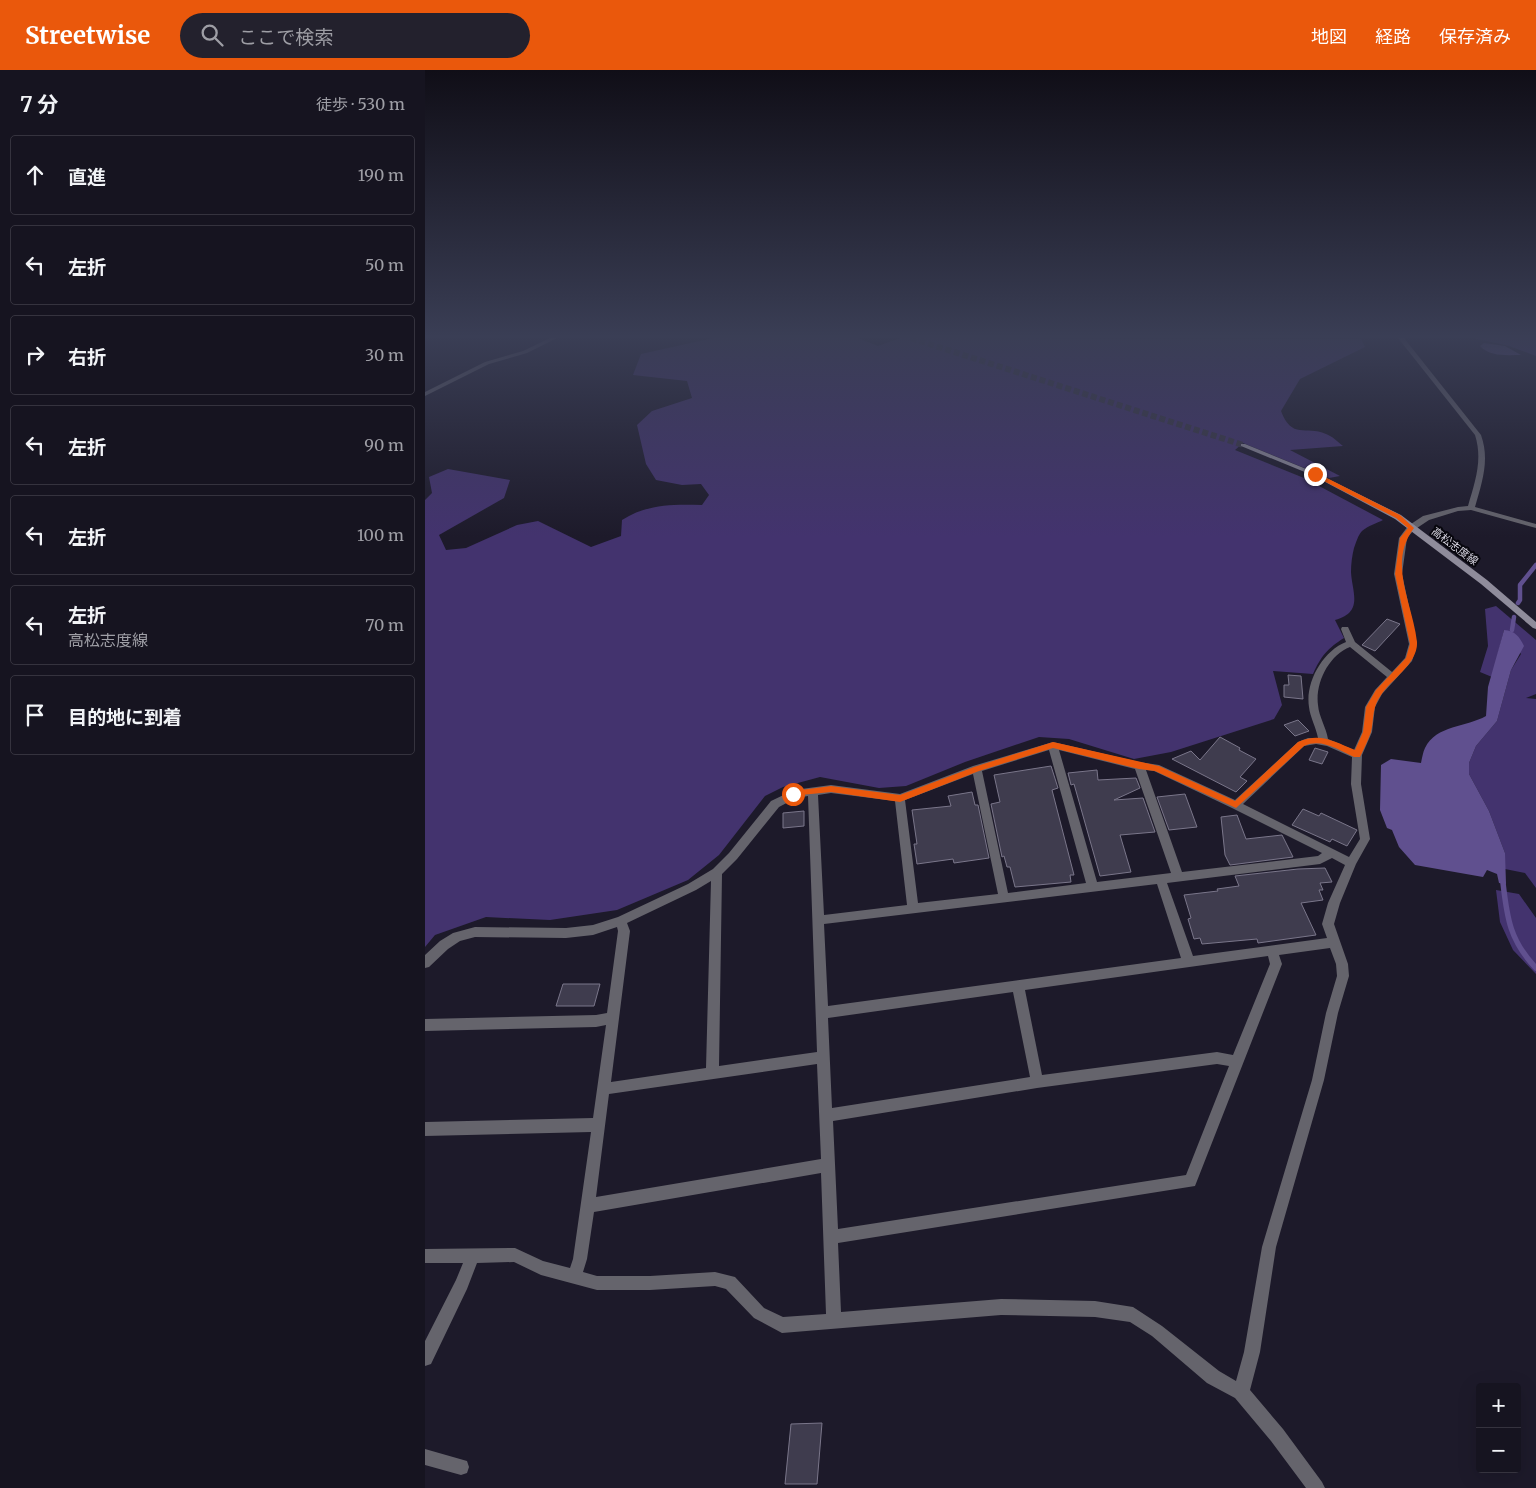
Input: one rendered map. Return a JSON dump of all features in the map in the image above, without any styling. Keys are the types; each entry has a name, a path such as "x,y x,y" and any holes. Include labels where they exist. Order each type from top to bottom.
{"main road":[{"name":"高松志度線","path":"1243,445 1330,481 1398,517 1484,582 1536,626"}],"street":[{"path":"1454,404 1478,435 1481,442 1483,465 1471,508"},
{"path":"1241,1392 1253,1352 1269,1247 1318,1080 1332,1013 1343,976 1342,964 1328,924 1334,903 1351,863 1365,838 1356,784 1357,754 1367,732 1370,707 1379,692 1409,659 1413,644 1398,574 1403,538 1411,528 1426,518 1471,508 1536,526"},
{"path":"1345,629 1351,643 1393,677"},
{"path":"1323,740 1313,707 1312,696 1319,675 1330,656 1346,644 1351,643"},
{"path":"1236,805 1301,744 1311,740 1323,740 1357,754"},
{"path":"425,963 444,945 475,932 567,933 593,930 621,921 692,887 717,872 733,856 775,804 793,794 831,789 900,798 977,769 1053,745 1139,766 1156,768 1236,805 1351,863"},
{"path":"1053,745 1093,888"},
{"path":"1139,766 1178,878"},
{"path":"977,769 1004,898"},
{"path":"813,790 833,1319"},
{"path":"900,798 913,909"},
{"path":"818,920 1320,860 1331,853"},
{"path":"712,1073 717,872"},
{"path":"1161,880 1189,963"},
{"path":"574,1278 580,1259 588,1206 611,1018 624,931 621,921"},
{"path":"821,1013 1334,942"},
{"path":"830,1237 1191,1180 1276,964 1271,952"},
{"path":"1018,986 1037,1082"},
{"path":"425,1025 596,1021 611,1018"},
{"path":"603,1089 824,1056"},
{"path":"826,1116 1037,1082 1217,1058 1237,1062"},
{"path":"425,1129 598,1125"},
{"path":"588,1206 828,1165"},
{"path":"425,1358 473,1255"},
{"path":"425,1256 515,1255 541,1268 597,1283 715,1279 729,1282 759,1313 782,1325 833,1319 1001,1307 1095,1309 1133,1315 1157,1331 1213,1377 1241,1392 1277,1435 1316,1488"},
{"path":"425,1457 461,1467"}],"shaded area":[{"path":"673,404 1285,404 1281,411 1290,426 1295,429 1326,434 1343,446 1290,450 1340,476 1329,478 1243,443 1235,450 1304,478 1383,520 1362,531 1354,548 1351,569 1354,594 1353,607 1350,612 1335,620 1344,638 1325,653 1313,674 1273,671 1282,705 1274,719 1171,752 1134,759 1069,739 1039,737 965,762 906,786 879,788 820,777 783,787 765,796 719,855 688,880 617,910 550,920 486,917 435,935 425,947 425,500 432,493 429,477 448,469 510,480 504,498 439,535 446,550 466,548 517,525 538,521 591,547 621,536 622,520 631,515 660,506 702,505 709,495 701,484 682,485 656,480 646,464 637,425 652,411"},
{"path":"1496,606 1536,640 1536,694 1526,698 1536,699 1536,888 1525,873 1505,869 1505,853 1489,811 1469,774 1469,763 1476,746 1497,721 1511,670 1521,654 1504,630 1492,677 1480,672 1488,646 1485,609"},
{"path":"1504,630 1516,635 1524,646 1511,670 1497,721 1476,746 1469,763 1469,774 1489,811 1505,853 1506,884 1499,883 1497,874 1487,870 1483,877 1415,865 1399,847 1392,830 1387,828 1380,810 1381,765 1391,759 1421,763 1423,753 1430,740 1444,731 1486,716 1488,687"},
{"path":"1496,890 1519,894 1536,918 1536,974 1513,950 1500,922"}],"building":[{"path":"1387,619 1400,624 1375,651 1362,645"},
{"path":"1288,675 1301,676 1303,699 1284,697 1284,685 1289,685"},
{"path":"1298,720 1309,731 1295,736 1284,725"},
{"path":"1220,737 1256,759 1240,777 1247,781 1236,792 1172,759 1191,751 1200,760"},
{"path":"1315,748 1328,752 1322,764 1309,760"},
{"path":"1051,766 1058,788 1052,790 1074,875 1070,875 1071,882 1015,887 1010,867 1007,867 1004,856 1002,857 991,804 1000,802 994,775"},
{"path":"1097,770 1098,780 1136,778 1140,788 1114,800 1143,798 1155,832 1120,835 1131,872 1100,876 1074,784 1071,785 1068,773"},
{"path":"972,792 975,805 978,805 989,858 954,863 953,859 917,864 914,844 917,844 912,810 951,806 948,796"},
{"path":"1185,794 1197,827 1169,830 1157,797"},
{"path":"1303,809 1319,816 1321,813 1357,830 1347,846 1332,839 1330,842 1292,825"},
{"path":"804,811 804,826 783,828 783,813"},
{"path":"1237,815 1246,839 1282,835 1293,857 1230,865 1225,855 1221,817"},
{"path":"1325,868 1332,882 1320,883 1323,890 1319,890 1323,900 1301,903 1316,935 1258,943 1257,939 1202,944 1200,938 1194,939 1188,919 1191,918 1184,895 1218,891 1217,889 1239,886 1235,876"},
{"path":"563,984 600,984 594,1006 556,1006"},
{"path":"822,1423 817,1484 785,1484 791,1424"}],"waterway":[{"path":"1518,603 1520,600 1520,585 1536,565"},
{"path":"1512,630 1514,617"},
{"path":"1503,883 1511,928 1520,948 1536,968"}],"tunnel":[{"path":"1116,404 1243,445"}],"route":[{"path":"793,794 831,789 900,798 977,769 1053,745 1139,766 1156,768 1236,805 1301,744 1311,740 1323,740 1357,754 1367,732 1370,707 1379,692 1409,659 1413,644 1398,574 1403,538 1411,528 1398,517 1315,474"}]}
